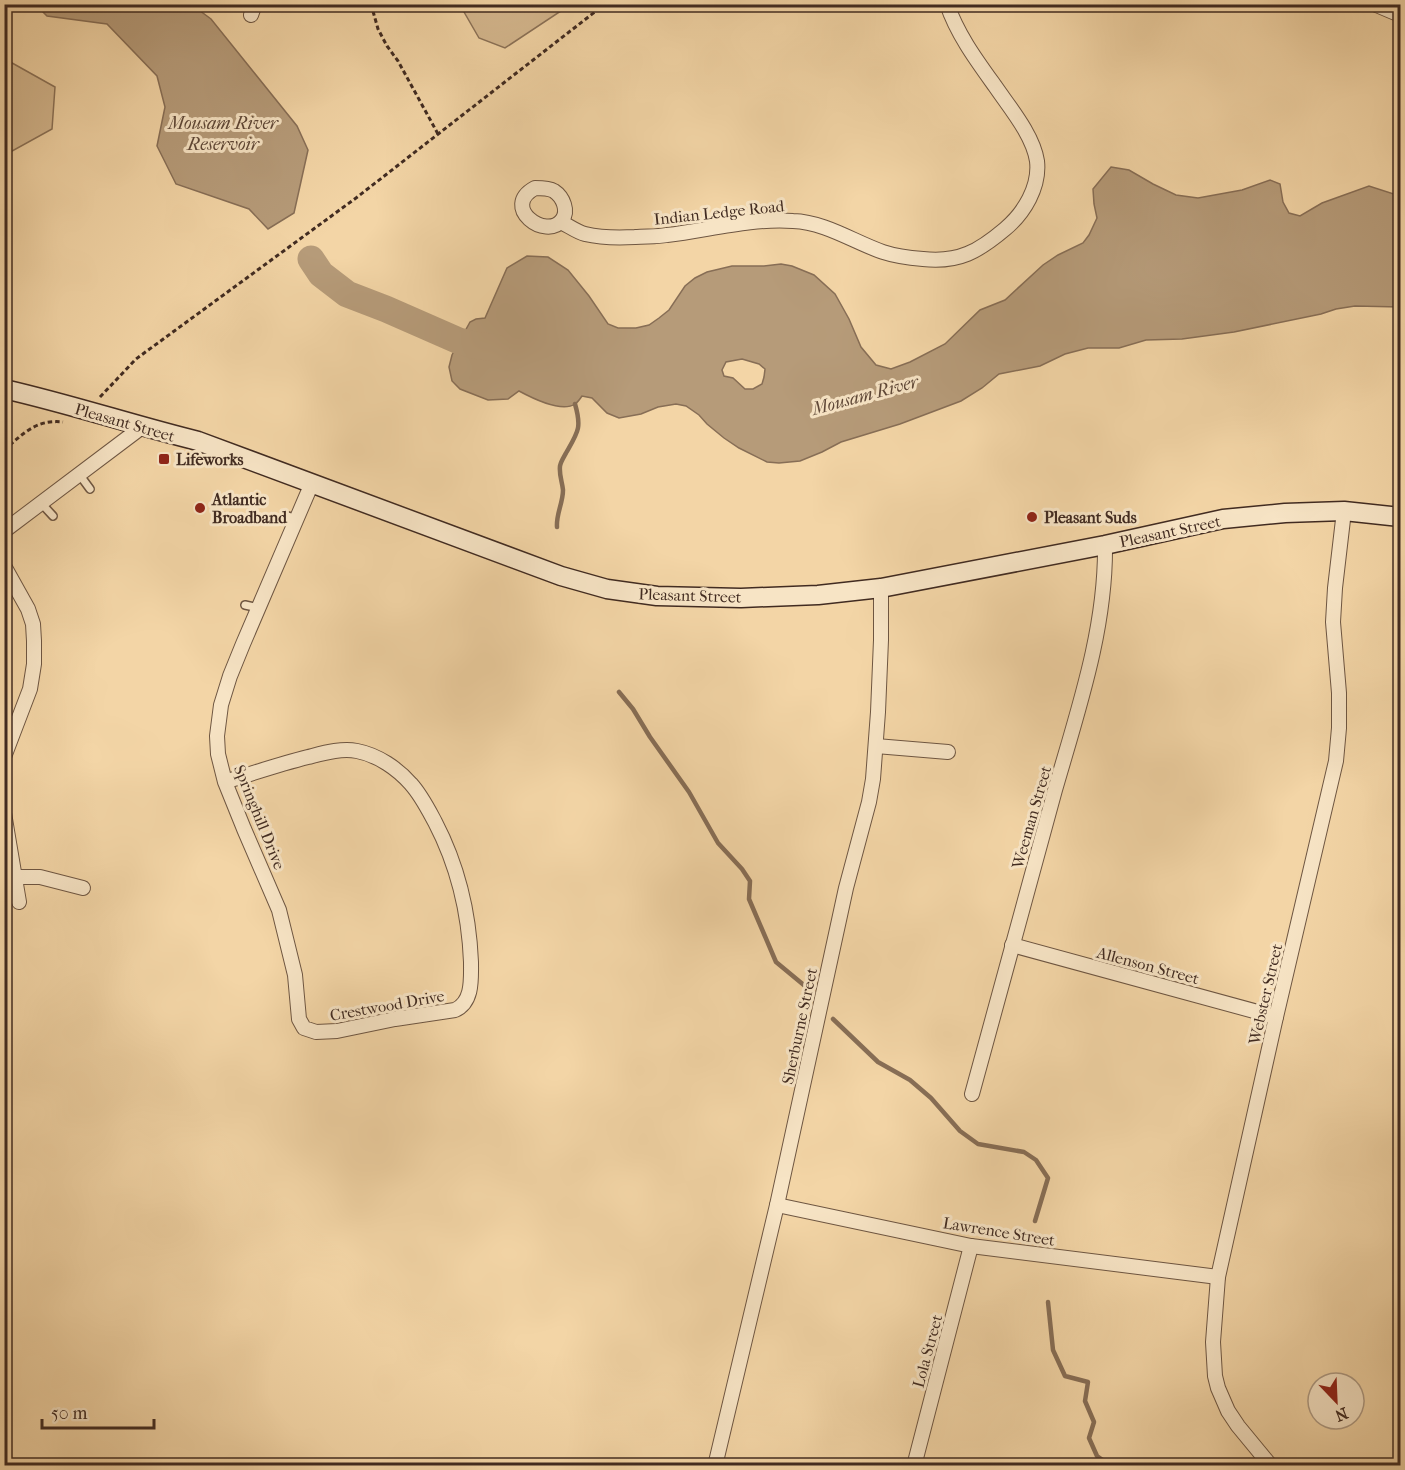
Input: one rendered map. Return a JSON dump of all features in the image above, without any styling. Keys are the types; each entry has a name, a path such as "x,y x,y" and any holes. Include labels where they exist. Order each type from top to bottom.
{"main road":[{"name":"Pleasant Street","path":"4,389 198,441 561,576 607,589 657,596 741,598 818,595 881,588 1105,545 1223,519 1285,513 1344,511 1401,517"}],"street":[{"name":"Indian Ledge Road","path":"561,222 583,234 610,238 665,236 759,221 794,220 816,225 885,253 945,260 981,249 1015,221 1024,208 1031,195 1037,162 1032,145 1015,113 952,21 947,4"},
{"path":"1374,4 1401,15"},
{"path":"7,526 142,427"},
{"name":"Springhill Drive","path":"308,1030 301,1025 299,1020 295,975 279,910 225,782 218,754 217,736 221,705 252,606 291,517 312,483"},
{"name":"Webster Street","path":"1271,1466 1228,1411 1215,1376 1213,1342 1218,1277 1336,762 1339,693 1334,610 1344,511"},
{"name":"Weeman Street","path":"972,1094 1091,661 1103,599 1106,570 1105,545"},
{"path":"4,566 21,593 33,624 34,664 30,689 4,757"},
{"name":"Sherburne Street","path":"715,1466 777,1205 840,916 873,778 881,640 881,588"},
{"path":"876,746 948,752"},
{"name":"Crestwood Drive","path":"225,782 281,764 338,751 358,751 394,768 404,777 425,803 456,870 465,904 470,939 471,979 467,1000 463,1006 455,1010 337,1031 308,1030"},
{"path":"4,813 19,902"},
{"path":"16,877 40,877 82,888"},
{"name":"Allenson Street","path":"1012,945 1276,1017"},
{"name":"Lawrence Street","path":"777,1205 971,1246 1218,1277"},
{"name":"Lola Street","path":"914,1466 971,1246"}],"lane":[{"path":"79,474 90,489"},
{"path":"41,503 53,516"}],"path":[{"path":"371,4 378,29 438,134"},
{"path":"136,359 356,198 605,4"},
{"path":"4,450 28,430"}],"shaded area":[{"path":"460,5 570,5 505,48 479,38"},
{"path":"5,59 55,87 52,129 5,155"}],"water":[{"name":"Mousam River Reservoir","path":"36,5 192,5 211,19 297,126 308,150 294,213 268,229 249,209 176,184 157,146 165,107 157,76 107,24 47,16"},
{"path":"1111,167 1129,170 1176,195 1198,198 1242,190 1270,180 1280,184 1283,202 1289,213 1300,216 1322,203 1369,186 1400,196 1400,307 1355,306 1234,332 1182,339 1146,340 1119,348 1088,348 1065,354 1040,366 999,374 961,401 900,424 841,442 800,461 779,463 767,462 739,448 686,406 676,404 658,407 641,414 619,418 607,413 592,398 582,396 575,404 562,407 547,404 519,391 508,399 488,400 460,389 452,381 449,367 452,355 470,322 485,318 507,268 527,256 548,257 568,270 608,324 618,328 649,325 669,310 685,286 707,272 732,266 781,264 792,266 814,275 835,294 861,347 876,365 891,369 945,344 980,310 1005,300 1043,265 1083,243 1097,218 1093,189","holes":["742,359 759,364 765,369 764,377 762,384 753,389 745,389 733,378 724,376 722,370 726,362"]}],"waterway":[{"name":"Mousam River","path":"311,259 321,274 347,294 459,341 496,348"},
{"path":"557,527 563,490 560,466 576,435 578,425 575,404"},
{"path":"619,692 689,792 718,843 750,881 749,899 776,962 805,986"},
{"path":"833,1019 878,1062 910,1080 931,1098 960,1131 978,1144 1024,1152 1036,1160 1048,1178 1035,1221"},
{"path":"1048,1302 1053,1350 1065,1376 1088,1382 1085,1401 1094,1422 1089,1438 1097,1456 1111,1466"}],"place":[{"name":"Lifeworks","path":"164,459"},
{"name":"Atlantic Broadband","path":"200,508"},
{"name":"Pleasant Suds","path":"1032,517"}]}
